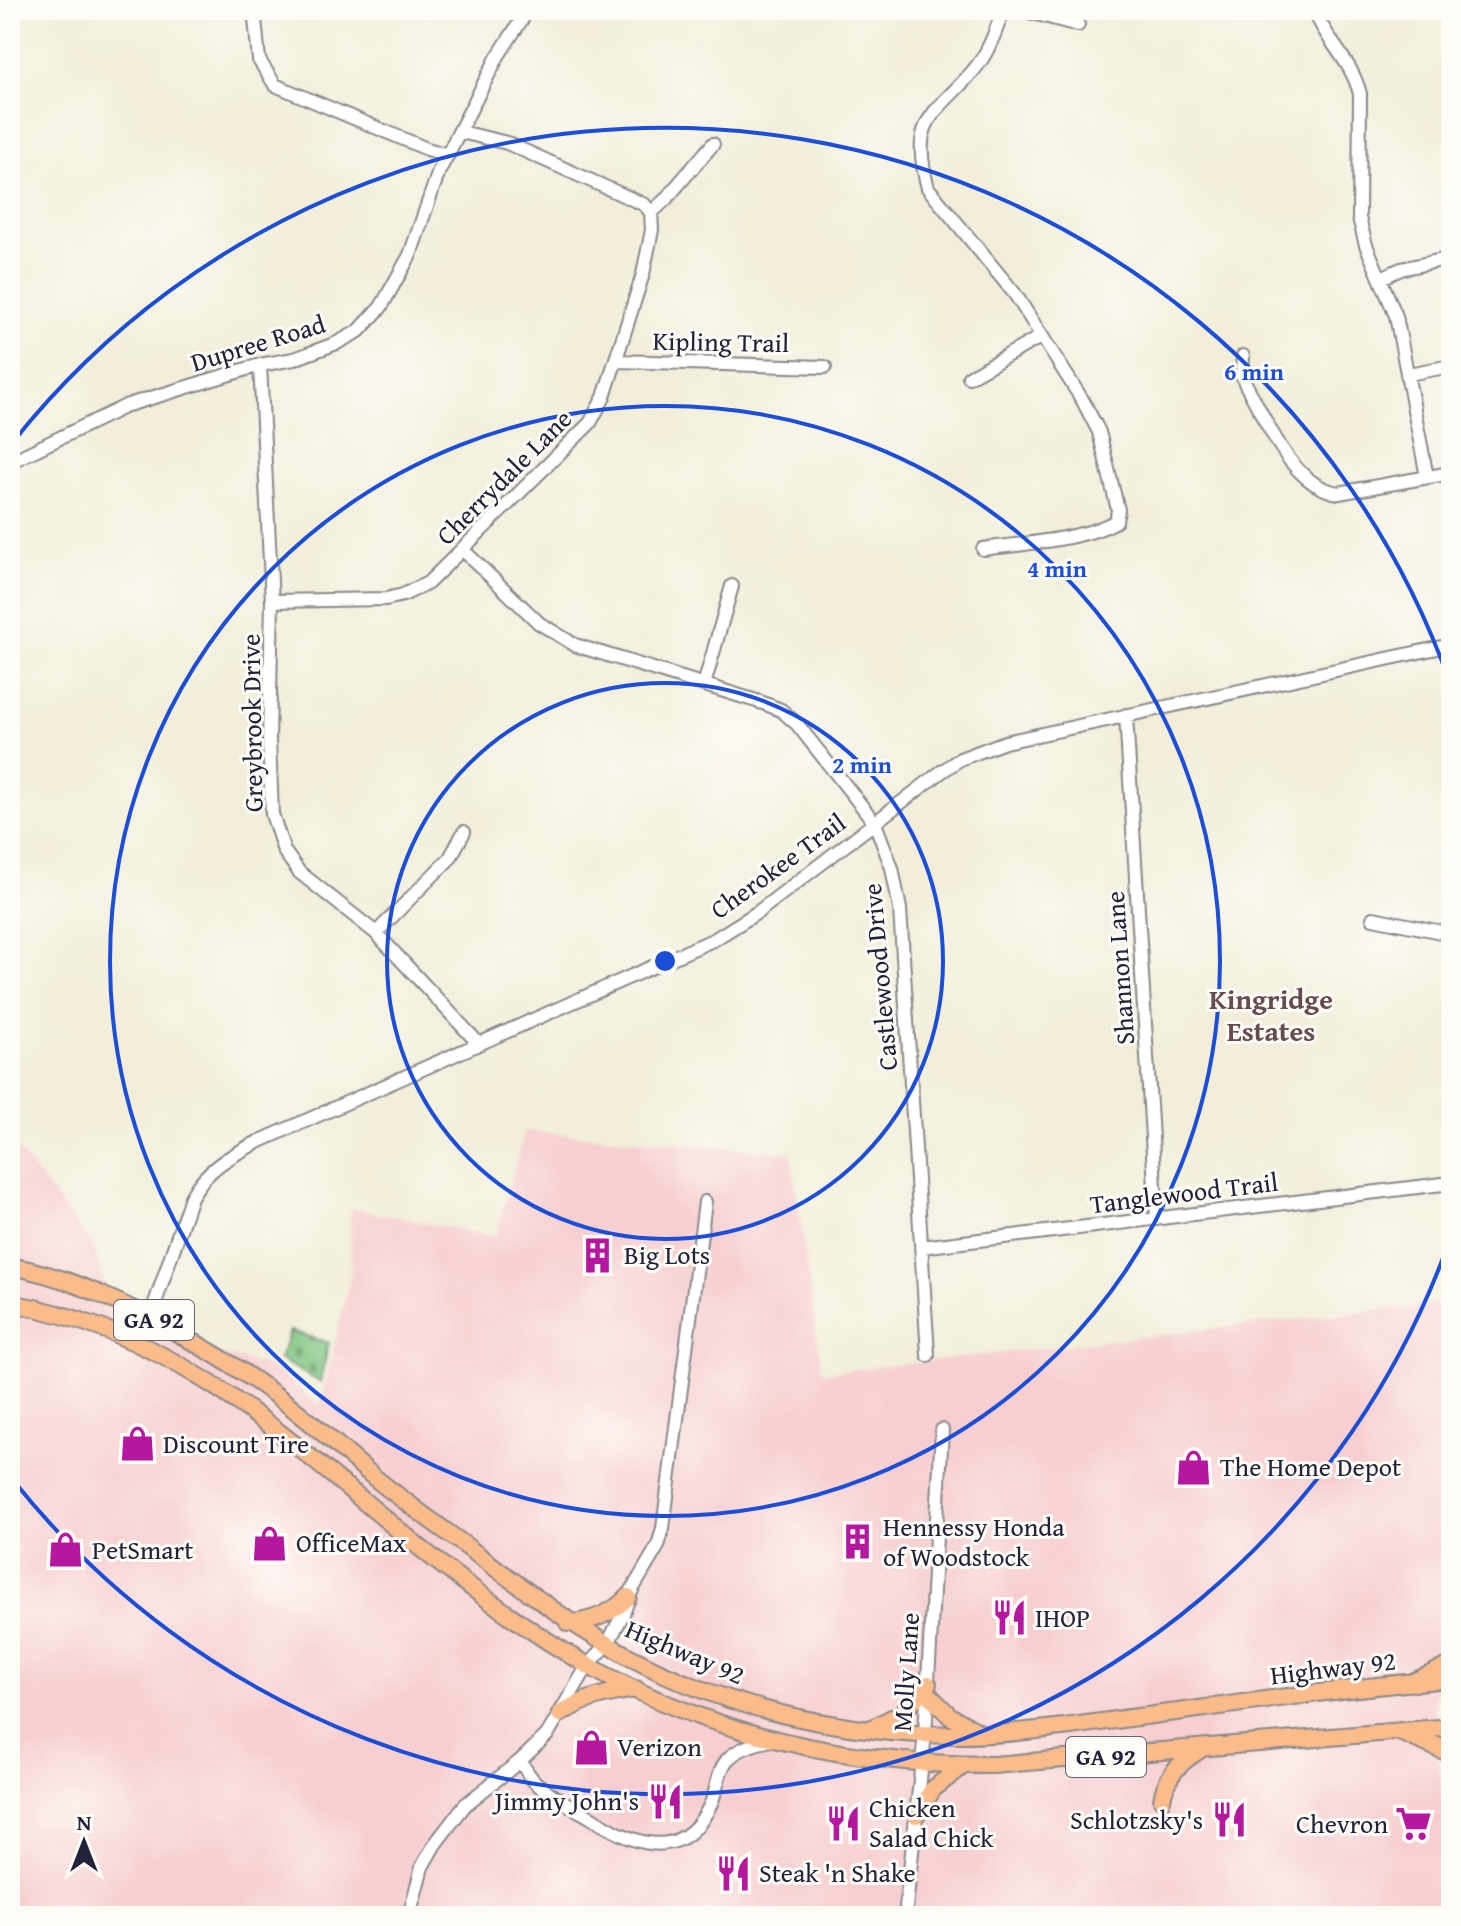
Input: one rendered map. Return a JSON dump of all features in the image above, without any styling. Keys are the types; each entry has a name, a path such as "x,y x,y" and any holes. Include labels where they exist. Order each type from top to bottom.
{"highway":[{"path":"1415,1682 1451,1666"},
{"path":"1402,1732 1451,1753"}],"main road":[{"name":"Highway 92","path":"10,1266 60,1278 120,1302 223,1358 274,1394 377,1479 568,1623 685,1683 736,1701 799,1717 871,1729 925,1734 982,1734 1451,1679"},
{"name":"Highway 92","path":"10,1303 49,1311 109,1331 210,1381 272,1424 500,1609 588,1665 636,1689 702,1717 772,1739 828,1752 964,1765 1028,1763 1451,1727"},
{"path":"568,1623 598,1617 628,1597"},
{"path":"871,1729 902,1713 927,1688 950,1716 982,1734"},
{"path":"560,1714 600,1695 636,1689"},
{"path":"1162,1800 1164,1788 1175,1770 1202,1748"},
{"path":"916,1815 933,1789 964,1765"}],"street":[{"path":"258,10 255,19 259,60 275,85 448,155"},
{"name":"Dupree Road","path":"10,462 128,405 260,365 294,359 359,331 381,307 410,255 439,171 498,56 528,10"},
{"path":"983,549 1058,538 1106,526 1116,521 1118,510 1099,432 1083,401 992,265 928,188 922,168 921,146 925,127 934,109 974,70 989,46 1003,10"},
{"path":"1022,10 1078,25"},
{"path":"1314,10 1322,30 1355,76 1358,85 1359,218 1366,245 1396,316 1427,477"},
{"path":"461,132 507,143 645,205 651,213 713,144"},
{"name":"Cherrydale Lane","path":"272,601 365,600 403,595 428,583 590,423 604,397 643,274 652,230 651,213"},
{"path":"1381,278 1401,269 1451,258"},
{"path":"969,377 1042,336"},
{"path":"1243,356 1242,375 1246,385 1293,464 1312,485 1339,493 1451,473"},
{"name":"Kipling Trail","path":"616,361 825,367"},
{"name":"Greybrook Drive","path":"260,365 272,601 269,740 272,814 284,851 299,872 376,933 479,1044"},
{"path":"1408,374 1451,366"},
{"name":"Castlewood Drive","path":"462,549 523,609 557,636 596,653 781,710 809,737 875,823 892,868 900,909 928,1355"},
{"path":"704,685 732,586"},
{"name":"Cherokee Trail","path":"150,1318 191,1197 209,1172 223,1161 258,1142 737,927 941,772 981,749 1451,645"},
{"name":"Shannon Lane","path":"1126,715 1157,1219"},
{"path":"376,933 450,858 464,832"},
{"path":"1373,918 1451,934"},
{"name":"Tanglewood Trail","path":"921,1247 1451,1183"},
{"path":"409,1916 422,1867 449,1824 475,1797 547,1735 588,1665 607,1645 628,1597 658,1546 663,1528 705,1202"},
{"name":"Molly Lane","path":"905,1916 925,1734 942,1430"},
{"path":"520,1761 535,1782 598,1822 637,1842 654,1846 687,1837 701,1823 729,1758 750,1746 772,1739"}],"shaded area":[{"path":"525,1131 791,1153 822,1373 1451,1302 1451,1668 1434,1697 1449,1871 1449,1916 10,1916 10,1138 93,1247 115,1320 139,1331 273,1368 320,1406 351,1274 350,1208 495,1237"}],"green space":[{"path":"290,1331 329,1343 320,1382 279,1359"}],"place":[{"name":"Big Lots","path":"598,1255"},
{"name":"Discount Tire","path":"137,1444"},
{"name":"The Home Depot","path":"1194,1467"},
{"name":"Hennessy Honda of Woodstock","path":"857,1542"},
{"name":"OfficeMax","path":"270,1543"},
{"name":"PetSmart","path":"66,1550"},
{"name":"IHOP","path":"1009,1618"},
{"name":"Verizon","path":"591,1747"},
{"name":"Jimmy John's","path":"665,1801"},
{"name":"Schlotzsky's","path":"1229,1820"},
{"name":"Chicken Salad Chick","path":"843,1823"},
{"name":"Chevron","path":"1414,1824"},
{"name":"Steak 'n Shake","path":"733,1873"}],"district":[{"name":"Kingridge Estates","path":"1271,1015"}]}
